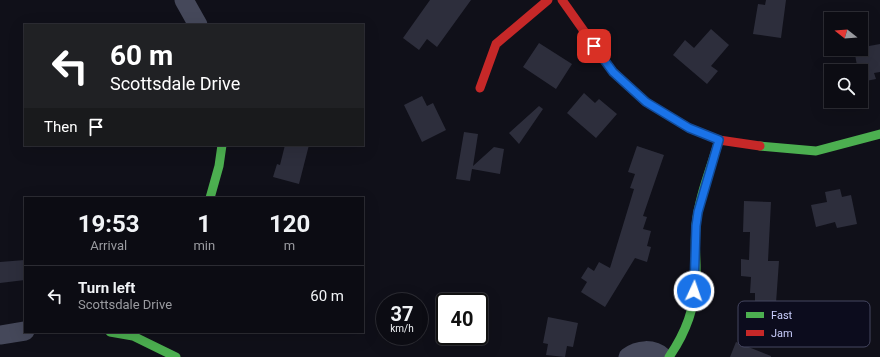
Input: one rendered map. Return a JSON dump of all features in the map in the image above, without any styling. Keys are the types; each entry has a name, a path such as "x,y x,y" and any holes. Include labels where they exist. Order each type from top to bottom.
{"street":[{"path":"184,0 197,24"},
{"path":"480,88 496,44 548,0"},
{"path":"562,0 613,72 646,102 689,128 719,140 755,146 816,151 880,134"},
{"path":"670,357 688,324 694,302 696,280 696,226 698,212 719,140"},
{"path":"210,197 219,166 222,146"},
{"path":"0,335 24,331"},
{"path":"122,333 135,334 176,357"},
{"path":"628,357 641,350 650,350 663,357"}],"building":[{"path":"430,0 471,0 437,47 427,39 419,50 403,38"},
{"path":"766,0 786,0 781,38 753,34 758,4 765,5"},
{"path":"711,29 729,45 711,66 718,71 707,84 673,55 685,40 694,48"},
{"path":"868,42 869,46 880,44 880,72 874,73 876,79 868,81 868,64 857,64 855,56 868,56"},
{"path":"539,43 572,64 556,89 523,67"},
{"path":"584,93 595,103 599,99 617,114 596,138 567,113"},
{"path":"422,96 427,106 433,103 446,130 422,142 404,105"},
{"path":"539,106 543,109 519,144 509,133"},
{"path":"464,132 478,134 473,166 494,147 504,149 500,174 472,169 470,181 456,179"},
{"path":"285,146 309,146 299,184 273,177 277,164 280,165"},
{"path":"637,146 664,155 643,216 647,217 643,229 651,231 647,246 651,247 647,262 635,258 605,307 581,292 587,282 581,278 588,267 594,271 599,262 610,268 634,189 630,188 635,174 628,172"},
{"path":"840,189 842,197 851,195 857,224 837,228 835,222 816,227 811,205 827,202 825,192"},
{"path":"744,201 771,202 768,261 779,261 776,301 755,301 755,293 750,293 751,277 741,276 741,259 749,260 750,232 743,232"},
{"path":"24,260 24,280 0,283 0,262"},
{"path":"548,317 578,323 573,347 567,346 565,357 546,355 548,344 543,343"},
{"path":"736,342 738,343 738,347 748,347 771,356 771,357 730,357"}],"traffic: fast":[{"path":"760,146 816,151 880,134"},
{"path":"669,357 680,339 694,301 696,280 696,225 702,193 719,140"},
{"path":"210,197 219,166 222,146"},
{"path":"116,333 133,336 176,357"}],"traffic: jam":[{"path":"480,88 496,44 548,0"},
{"path":"562,0 613,72 646,102 689,128 719,140 760,146"}],"route":[{"path":"594,46 613,72 646,102 689,128 719,140 698,212 696,226 696,280 694,291"}]}
